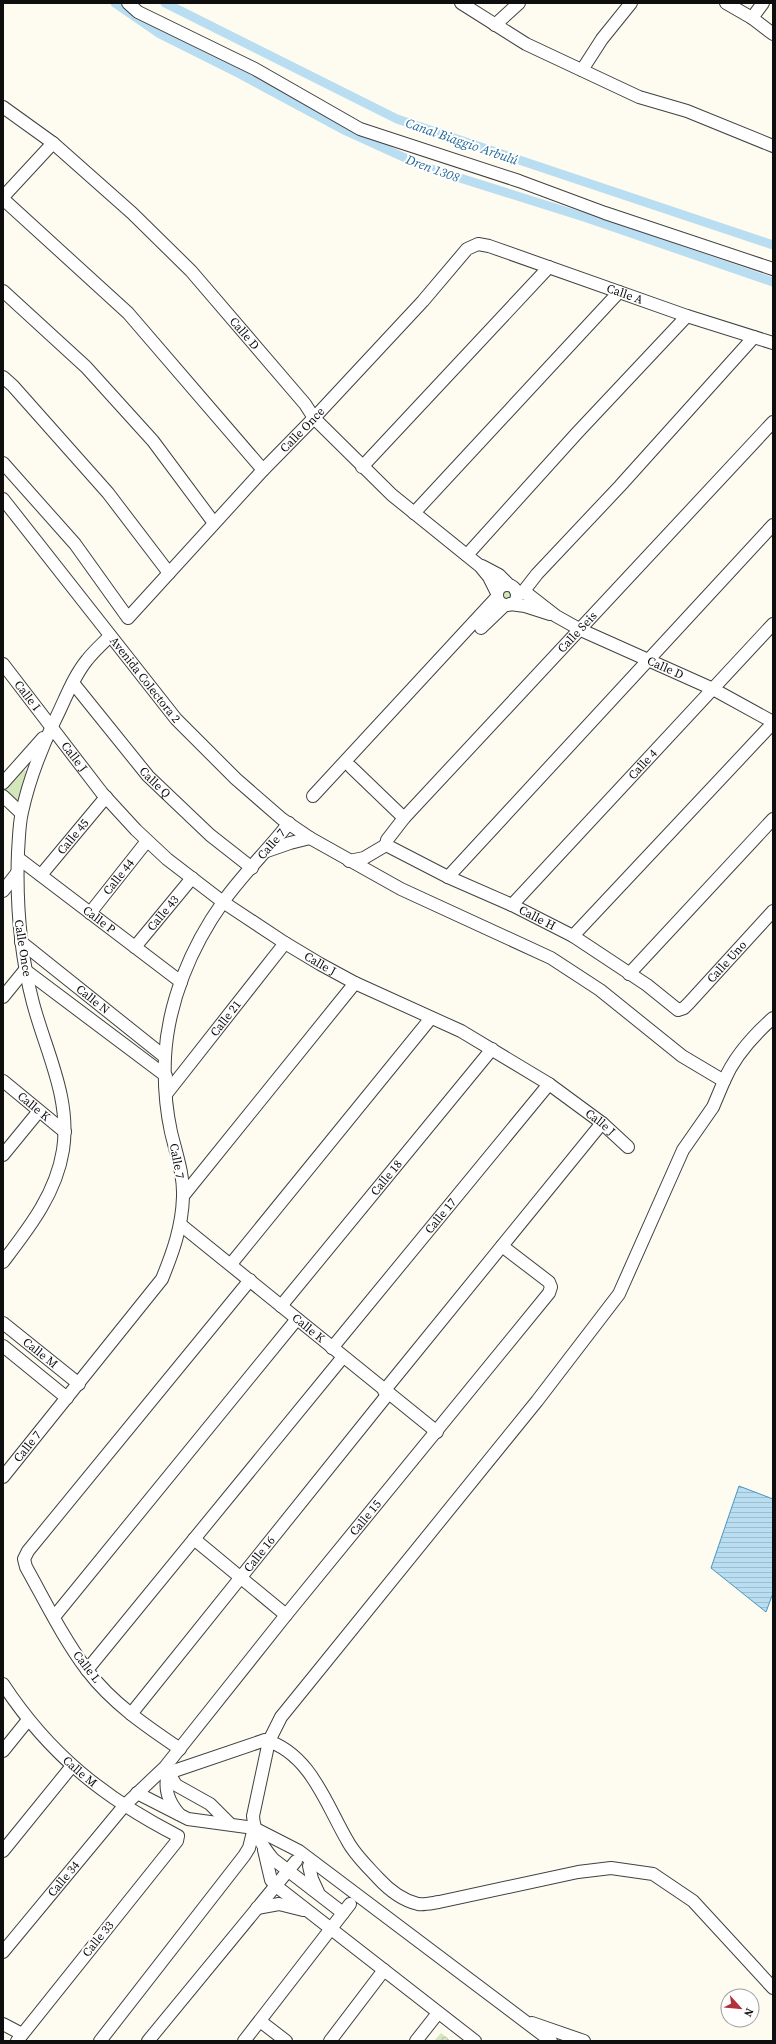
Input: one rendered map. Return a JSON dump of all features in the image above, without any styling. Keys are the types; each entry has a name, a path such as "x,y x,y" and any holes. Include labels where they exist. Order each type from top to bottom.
{"street":[{"path":"128,3 138,12 255,69 360,129 520,181 605,213 773,269"},
{"path":"461,3 526,44 639,97 687,111 773,146"},
{"path":"495,24 519,3"},
{"path":"582,70 602,39 631,3"},
{"path":"726,3 752,18 773,34"},
{"path":"752,18 763,3"},
{"name":"Calle D","path":"3,107 53,143 132,213 191,271 305,404 314,418 362,467 414,513 480,566 489,577 502,600 556,616"},
{"path":"53,143 3,198 128,313 263,470"},
{"name":"Calle Once","path":"3,463 75,544 128,618 263,470 314,418 423,301 468,249 478,244"},
{"name":"Calle A","path":"478,244 549,267 687,316 773,343"},
{"path":"362,467 549,267"},
{"path":"3,291 86,368 153,441 214,523"},
{"path":"414,513 619,292"},
{"path":"466,555 577,433 687,316"},
{"path":"516,589 516,598 502,600 316,799 351,767 491,617 502,600 501,587 516,589 537,574 615,491 754,337"},
{"path":"3,377 13,386 108,493 169,573"},
{"name":"Calle Seis","path":"386,845 387,840 404,818 581,630 773,422"},
{"name":"Avenida Colectora 2","path":"3,499 176,719 236,779 289,823 310,838 349,861 401,889 551,958 600,990 682,1056 724,1081"},
{"path":"448,877 773,525"},
{"name":"Calle D","path":"480,566 499,575 516,589 556,616 581,630 713,689 773,723"},
{"name":"Calle 4","path":"512,905 773,624"},
{"name":"Calle Once","path":"3,1262 31,1226 43,1207 55,1182 63,1151 64,1132 63,1107 58,1078 42,1034 25,970 18,925 17,873 21,813 35,765 73,683 86,660 110,636"},
{"name":"Calle I","path":"5,671 52,728"},
{"name":"Calle Q","path":"73,683 148,776 210,835 252,868"},
{"path":"573,936 773,723"},
{"path":"3,783 52,728"},
{"name":"Calle J","path":"52,728 106,797 147,841 167,859 223,902 285,944 355,983 461,1031 492,1049 549,1084 602,1123 628,1147"},
{"path":"351,767 404,818"},
{"path":"3,796 21,813"},
{"name":"Calle 45","path":"41,875 106,797"},
{"path":"629,974 773,819"},
{"name":"Calle 7","path":"3,1477 162,1279 181,1225 183,1196 180,1168 171,1130 165,1057 173,1011 181,982 200,940 223,902 289,823"},
{"path":"266,852 290,843 310,838"},
{"name":"Calle 44","path":"90,913 147,841"},
{"path":"349,861 364,858 386,845"},
{"name":"Calle H","path":"386,845 448,877 512,905 573,936 678,1010"},
{"name":"Calle P","path":"18,858 181,982"},
{"path":"3,890 17,873"},
{"name":"Calle 43","path":"135,948 192,878"},
{"name":"Calle Uno","path":"678,1010 684,1008 689,1003 773,911"},
{"name":"Calle N","path":"21,942 165,1057"},
{"name":"Calle 21","path":"167,1093 285,944"},
{"path":"3,996 25,970"},
{"name":"Calle N","path":"25,970 166,1076"},
{"path":"183,1196 355,983"},
{"path":"231,1264 431,1018"},
{"path":"100,2041 250,1848 254,1828 253,1816 269,1741 281,1717 538,1401 619,1294 683,1150 713,1107 728,1071 750,1041 773,1018"},
{"name":"Calle 18","path":"281,1306 492,1049"},
{"name":"Calle K","path":"3,1081 64,1132"},
{"name":"Calle 17","path":"332,1348 549,1084"},
{"path":"3,1155 40,1111"},
{"name":"Calle 16","path":"131,1714 241,1578 502,1246 602,1123"},
{"name":"Calle K","path":"181,1225 437,1432"},
{"name":"Calle 15","path":"167,1770 180,1749 286,1615 550,1293 551,1287 549,1282 502,1246"},
{"name":"Calle L","path":"180,1749 116,1702 87,1670 54,1617 26,1567 24,1559 28,1551 250,1280"},
{"path":"54,1617 297,1319"},
{"name":"Calle M","path":"3,1323 79,1384"},
{"name":"Calle M","path":"3,1346 67,1398"},
{"path":"87,1670 343,1357"},
{"path":"194,1540 286,1615"},
{"name":"Calle M","path":"3,1684 28,1720 72,1766 124,1806 178,1836"},
{"path":"3,1751 28,1720"},
{"path":"167,1770 265,1740 277,1743 296,1759 319,1785 347,1842 390,1890 404,1899 419,1904 439,1902 571,1873 612,1868 653,1874 693,1901 773,1988"},
{"path":"3,1851 72,1766"},
{"path":"167,1770 166,1783 169,1800 179,1814"},
{"path":"167,1770 176,1785 210,1804 229,1823"},
{"name":"Calle 34","path":"3,1952 124,1806 137,1793 167,1770"},
{"path":"137,1793 188,1819 229,1823 254,1828 299,1851 551,2041"},
{"path":"254,1828 264,1849 271,1880 276,1886 475,2041"},
{"name":"Calle 33","path":"19,2038 177,1841 178,1836"},
{"path":"244,2041 347,1909 321,1897 288,1871 264,1849"},
{"path":"148,2041 296,1861"},
{"path":"309,1866 312,1879 321,1897"},
{"path":"257,1908 279,1904 310,1912"},
{"path":"330,2041 384,1970"},
{"path":"416,2041 438,2013"},
{"path":"520,2019 584,2041"},
{"path":"260,2021 286,2041"},
{"path":"3,2024 19,2038"}],"green space":[{"path":"505,590 509,590 511,591 511,599 505,600 502,597 502,593"},
{"path":"22,768 26,771 19,800 17,801 5,793 4,790"},
{"path":"441,2033 451,2041 434,2041"}],"water":[{"path":"739,1486 773,1499 773,1593 766,1612 711,1568"}],"waterway":[{"name":"Dren 1308","path":"115,3 160,34 240,74 346,131 425,167 587,218 773,282"},
{"name":"Canal Biaggio Arbulú","path":"165,3 397,119 773,245"}]}
